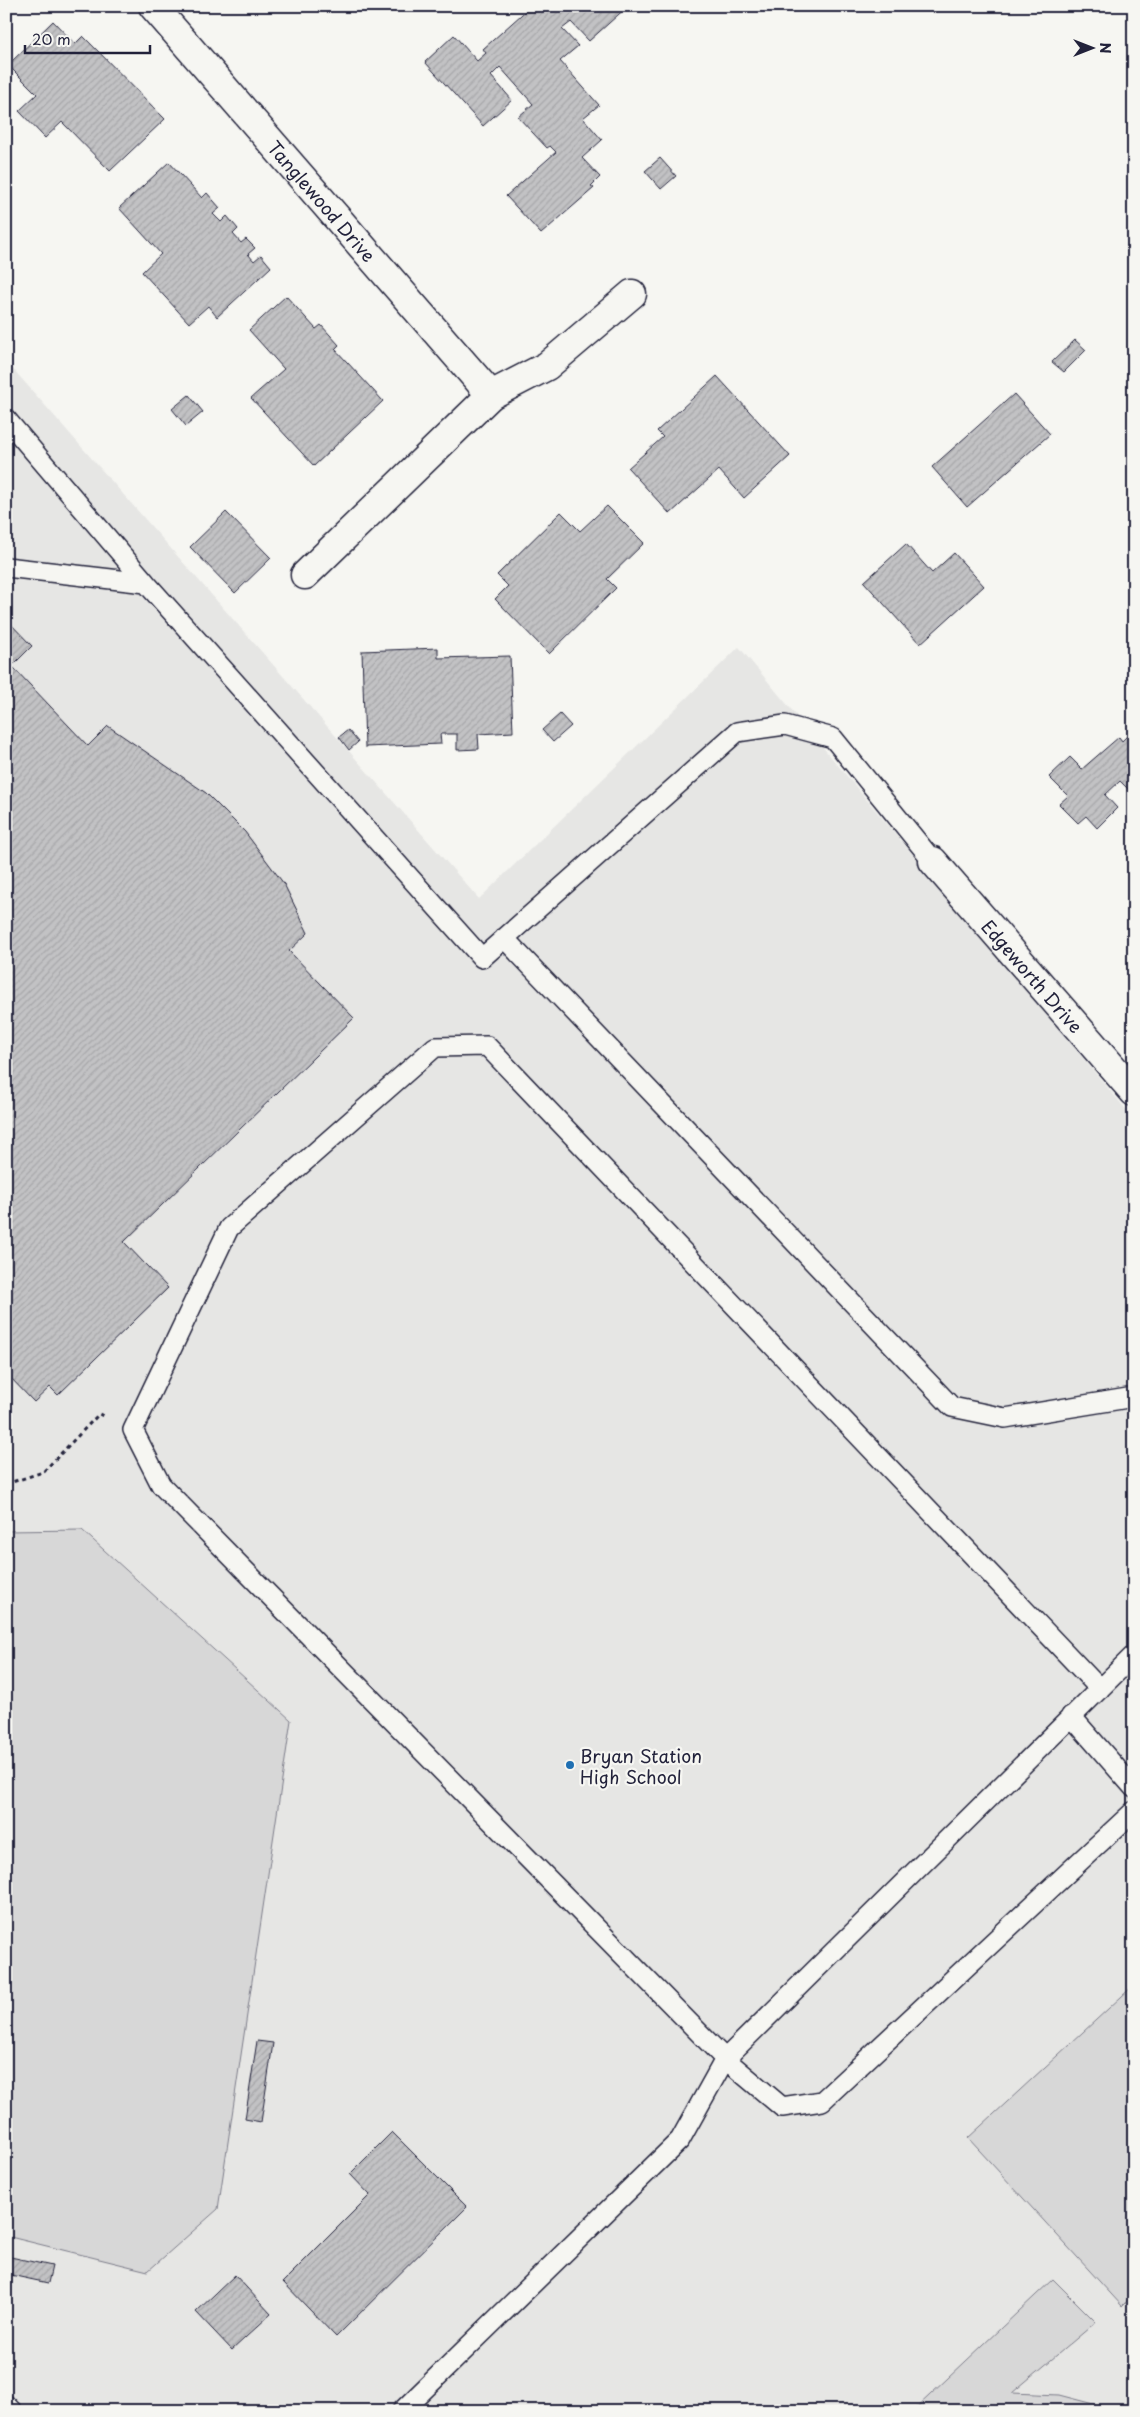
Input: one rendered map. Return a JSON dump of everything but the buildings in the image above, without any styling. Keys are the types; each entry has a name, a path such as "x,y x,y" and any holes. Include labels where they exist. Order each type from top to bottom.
{"street":[{"name":"Tanglewood Drive","path":"153,6 491,395"},
{"path":"305,575 491,395 547,366 632,294"},
{"name":"Edgeworth Drive","path":"933,861 1134,1092"}],"lane":[{"path":"10,433 482,958 737,732 785,725 833,738 933,861"},
{"path":"6,567 146,583"},
{"path":"504,938 952,1407 1006,1418 1134,1397"},
{"path":"1100,1689 487,1046 435,1047 229,1228 132,1430 161,1485 725,2059 782,2107 822,2101 1134,1811"},
{"path":"402,2411 680,2140 725,2059 1134,1655"},
{"path":"1071,1716 1134,1788"},
{"path":"6,2405 12,2411"}],"path":[{"path":"6,1484 43,1472 99,1414 132,1430"}],"shaded area":[{"name":"Bryan Station High School","path":"6,361 479,899 739,647 1134,1119 1134,2411 6,2411"},
{"path":"82,1530 291,1720 218,2209 148,2271 6,2236 6,1531"},
{"path":"1134,1985 1134,2294 1122,2306 968,2138"},
{"path":"1053,2279 1096,2322 1012,2393 1059,2395 1120,2411 913,2411"}],"place":[{"name":"Bryan Station High School","path":"570,1765"}]}
